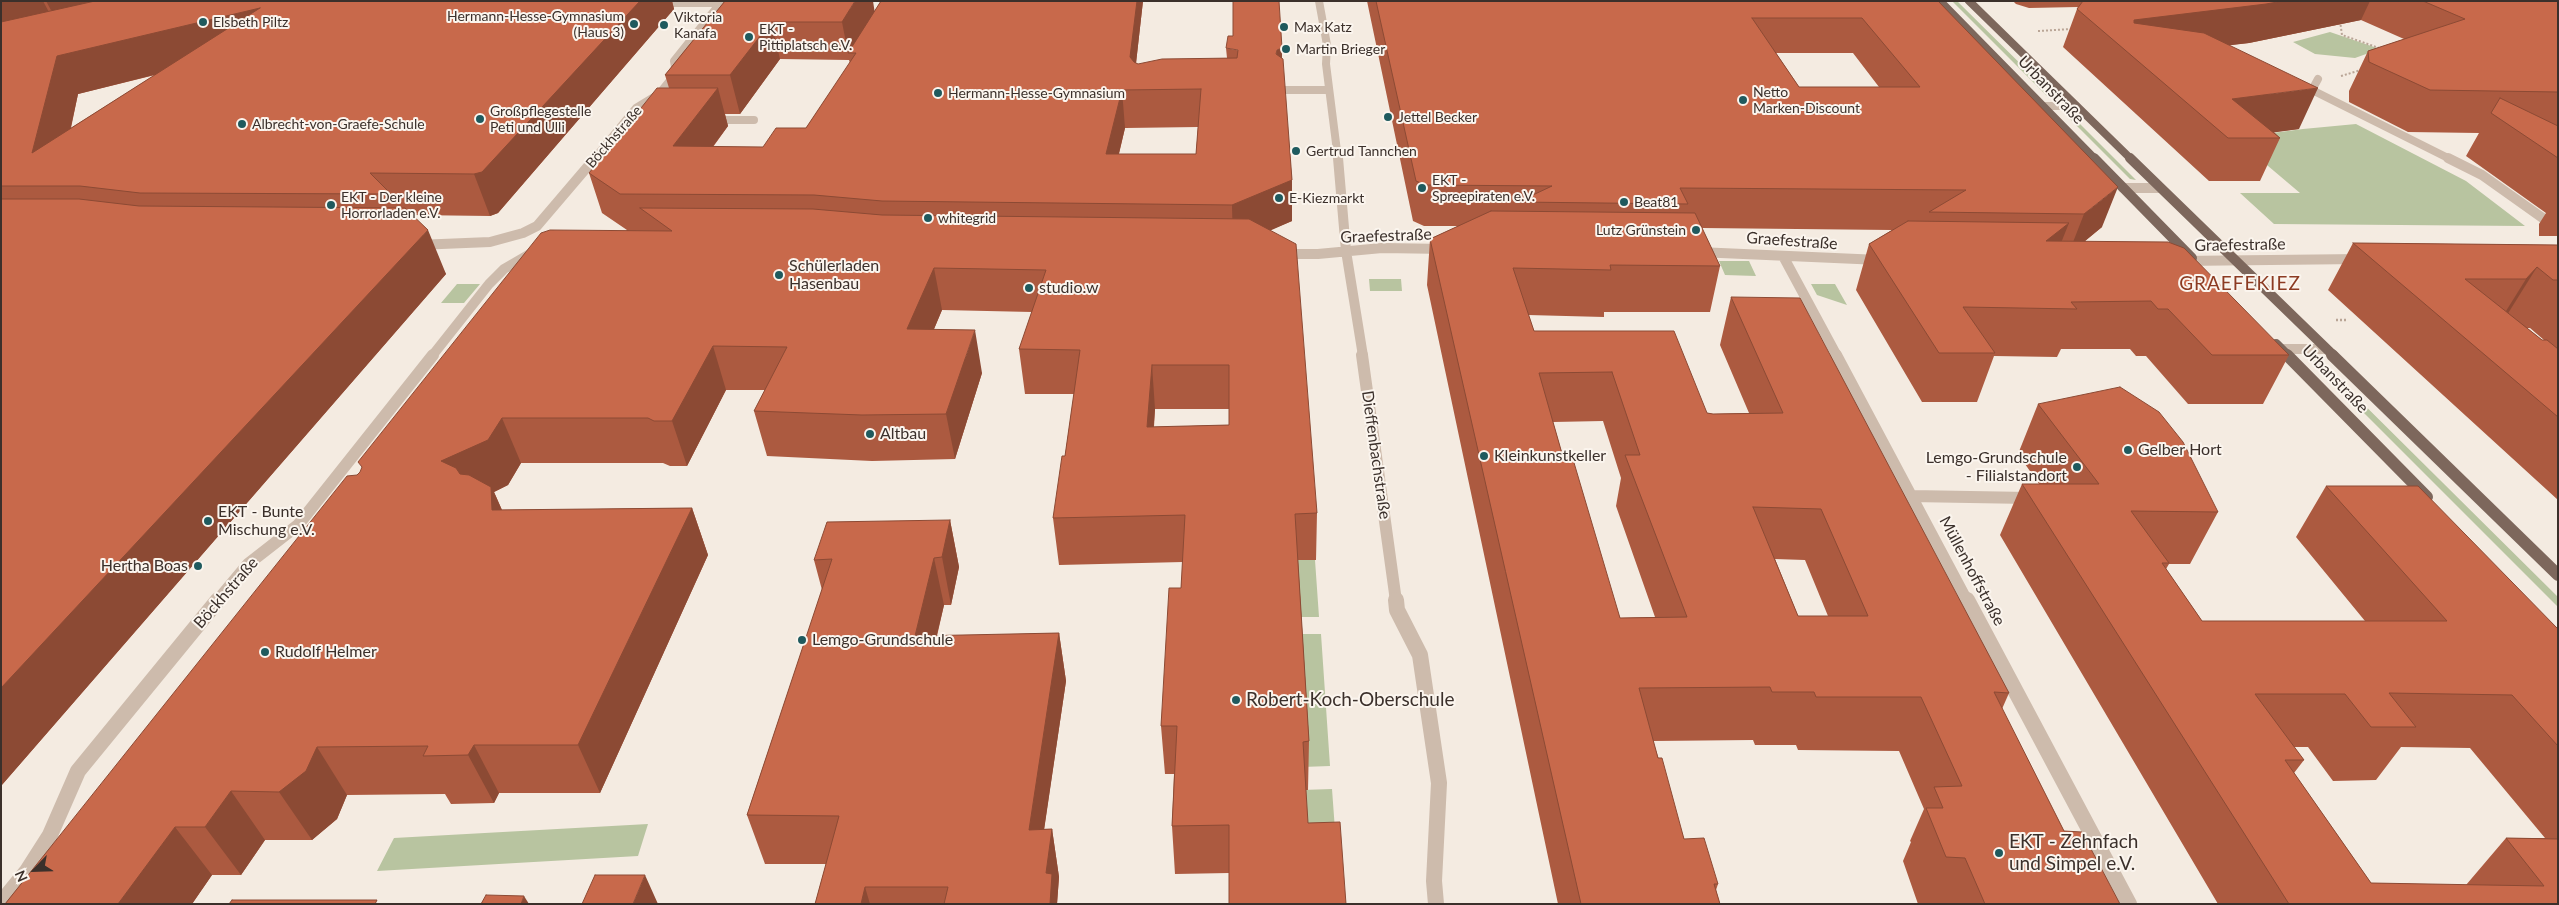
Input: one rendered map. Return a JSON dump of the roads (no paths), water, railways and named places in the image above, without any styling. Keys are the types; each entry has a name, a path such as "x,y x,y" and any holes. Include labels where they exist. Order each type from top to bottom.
{"main road":[{"name":"Urbanstraße","path":"1940,1 2207,274"},
{"name":"Urbanstraße","path":"1969,1 2558,575"},
{"name":"Urbanstraße","path":"2270,337 2435,506"}],"street":[{"name":"Dieffenbachstraße","path":"1319,1 1327,45 1326,64 1342,190 1342,216 1346,251 1356,303 1397,610 1420,655 1440,783 1434,881 1436,904"},
{"path":"650,3 722,2"},
{"name":"Böckhstraße","path":"406,244 490,242 523,233 536,226 558,204 636,108 659,94 676,73 674,61 722,2"},
{"path":"2318,79 2312,90 2482,175 2558,229"},
{"path":"1282,90 1329,90"},
{"path":"2043,106 2076,106"},
{"path":"626,120 638,120"},
{"path":"705,120 754,120"},
{"path":"2123,188 2160,188"},
{"name":"Böckhstraße","path":"1,903 27,871 50,835 78,771 248,564 298,525 307,515 490,284 504,269 518,259 547,247"},
{"name":"Graefestraße","path":"1271,254 1382,248 1455,249"},
{"name":"Graefestraße","path":"1691,252 1895,260"},
{"name":"Müllenhoffstraße","path":"1783,256 2129,904"},
{"name":"Graefestraße","path":"2170,261 2372,259"},
{"path":"2282,349 2326,349"},
{"path":"1911,496 2029,498"},
{"path":"307,515 324,515"}],"place":[{"name":"Elsbeth Piltz","path":"203,22"},
{"name":"Hermann-Hesse-Gymnasium (Haus 3)","path":"634,24"},
{"name":"Viktoria Kanafa","path":"664,25"},
{"name":"Max Katz","path":"1284,27"},
{"name":"EKT - Pittiplatsch e.V.","path":"749,37"},
{"name":"Martin Brieger","path":"1286,49"},
{"name":"Hermann-Hesse-Gymnasium","path":"938,93"},
{"name":"Netto Marken-Discount","path":"1743,100"},
{"name":"Jettel Becker","path":"1388,117"},
{"name":"Großpflegestelle Peti und Ulli","path":"480,119"},
{"name":"Albrecht-von-Graefe-Schule","path":"242,124"},
{"name":"Gertrud Tannchen","path":"1296,151"},
{"name":"EKT - Spreepiraten e.V.","path":"1422,188"},
{"name":"E-Kiezmarkt","path":"1279,198"},
{"name":"Beat81","path":"1624,202"},
{"name":"EKT - Der kleine Horrorladen e.V.","path":"331,205"},
{"name":"whitegrid","path":"928,218"},
{"name":"Lutz Grünstein","path":"1696,230"},
{"name":"Schülerladen Hasenbau","path":"779,275"},
{"name":"studio.w","path":"1029,288"},
{"name":"Altbau","path":"870,434"},
{"name":"Gelber Hort","path":"2128,450"},
{"name":"Kleinkunstkeller","path":"1484,456"},
{"name":"Lemgo-Grundschule - Filialstandort","path":"2077,467"},
{"name":"EKT - Bunte Mischung e.V.","path":"208,521"},
{"name":"Hertha Boas","path":"198,566"},
{"name":"Lemgo-Grundschule","path":"802,640"},
{"name":"Rudolf Helmer","path":"265,652"},
{"name":"Robert-Koch-Oberschule","path":"1236,700"},
{"name":"EKT - Zehnfach und Simpel e.V.","path":"1999,853"}],"district":[{"name":"GRAEFEKIEZ","path":"2240,284"}]}
